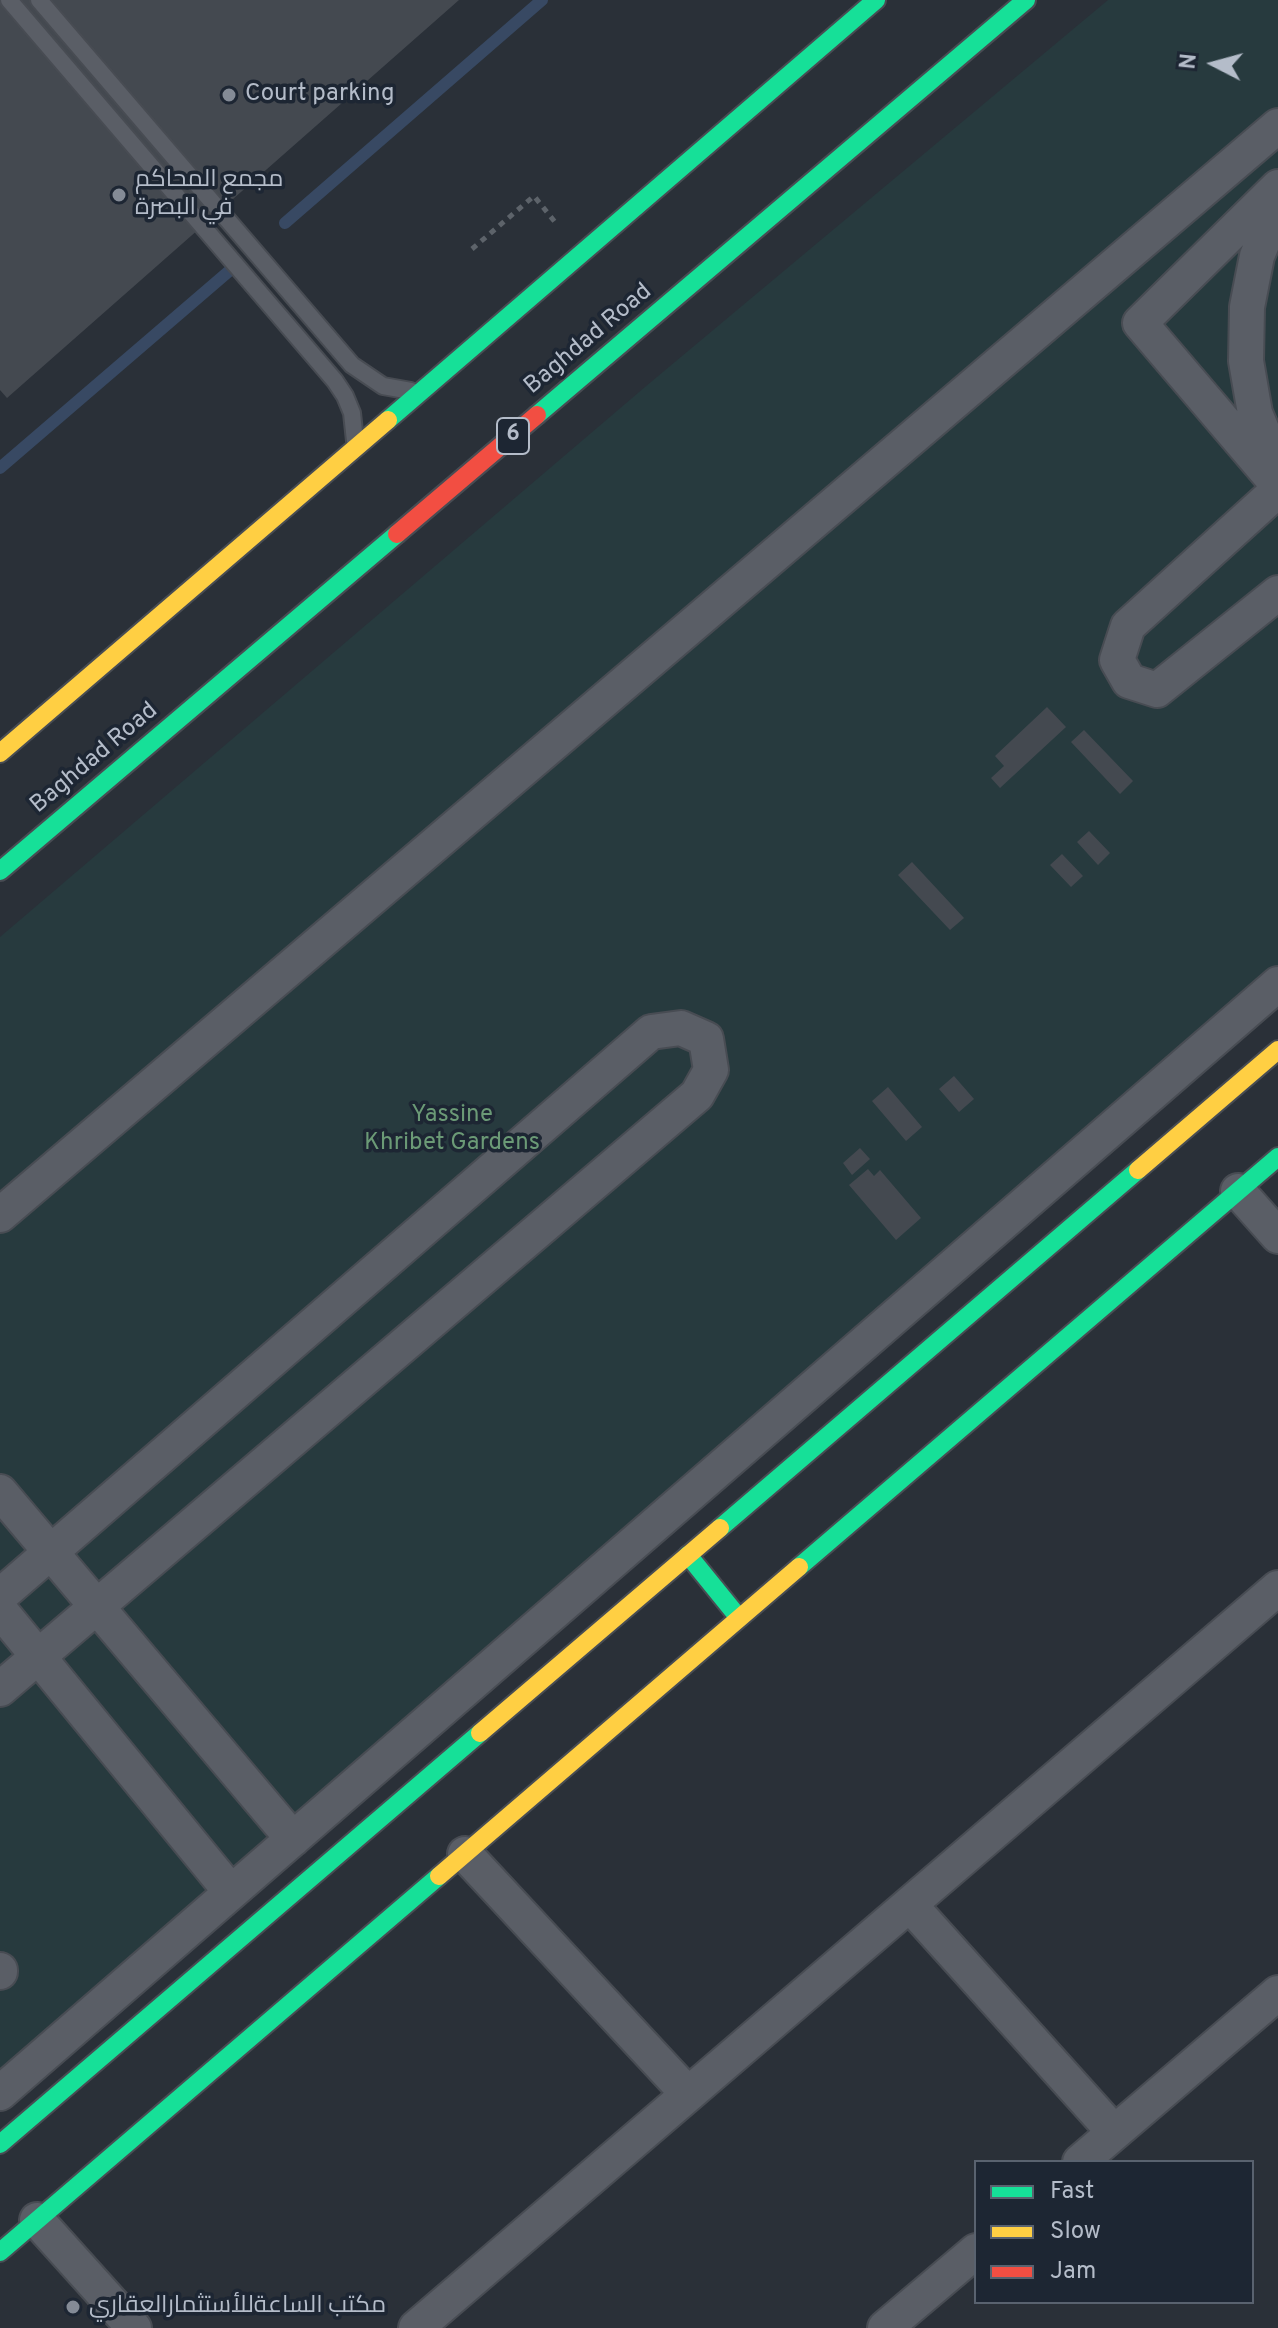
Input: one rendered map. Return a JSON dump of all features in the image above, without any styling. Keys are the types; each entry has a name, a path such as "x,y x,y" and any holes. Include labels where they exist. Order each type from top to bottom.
{"main road":[{"path":"0,753 876,0"},
{"name":"Baghdad Road","path":"0,871 1026,0"},
{"path":"0,2144 1278,1050"},
{"path":"0,2252 1278,1157"},
{"path":"688,1555 739,1618"}],"street":[{"path":"0,1215 1278,126"},
{"path":"1276,478 1140,323 1278,187"},
{"path":"1276,478 1255,413 1246,361 1247,307 1257,256 1278,205"},
{"path":"1276,478 1128,626 1117,660 1129,681 1157,690 1278,593"},
{"path":"0,2093 1278,984"},
{"path":"0,1596 651,1032 681,1028 706,1039 711,1070 697,1095 0,1689"},
{"path":"1238,1191 1278,1236"},
{"path":"0,1492 293,1839"},
{"path":"416,2328 1278,1588"},
{"path":"0,1610 231,1892"},
{"path":"465,1854 688,2094"},
{"path":"910,1905 1114,2132"},
{"path":"1082,2160 1278,1993"},
{"path":"37,2220 134,2328"},
{"path":"887,2327 974,2253"}],"lane":[{"path":"9,0 335,381 352,413 355,448"},
{"path":"39,0 352,365 383,386 421,392"}],"path":[{"path":"472,249 534,196"}],"green space":[{"name":"Yassine Khribet Gardens","path":"1108,0 1278,0 1278,999 0,2098 0,937 645,387"}],"building":[{"name":"مجمع المحاكم في البصرة","path":"0,0 459,0 7,398 0,390"},
{"path":"1047,707 1066,727 1000,788 991,778 1004,766 995,756"},
{"path":"1084,730 1133,781 1120,794 1071,742"},
{"path":"1089,831 1110,853 1098,865 1077,842"},
{"path":"1062,854 1083,876 1071,887 1050,865"},
{"path":"912,862 964,918 950,930 898,875"},
{"path":"954,1076 974,1099 959,1112 939,1089"},
{"path":"888,1087 922,1127 906,1141 872,1101"},
{"path":"860,1148 870,1159 852,1175 843,1163"},
{"path":"868,1169 874,1176 880,1170 921,1218 896,1240 849,1185"}],"waterway":[{"path":"285,223 542,0"},
{"path":"0,468 235,266"}],"traffic: fast":[{"path":"388,420 876,0"},
{"path":"537,415 1026,0"},
{"path":"0,871 397,534"},
{"path":"799,1567 1278,1157"},
{"path":"720,1528 1138,1170"},
{"path":"688,1555 739,1618"},
{"path":"0,2144 480,1733"},
{"path":"0,2252 439,1876"}],"traffic: slow":[{"path":"0,753 388,420"},
{"path":"1138,1170 1278,1050"},
{"path":"480,1733 720,1528"},
{"path":"439,1876 799,1567"}],"traffic: jam":[{"path":"397,534 537,415"}],"place":[{"name":"Court parking","path":"229,95"},
{"name":"مجمع المحاكم في البصرة","path":"119,195"},
{"name":"مكتب الساعةللأستثمارالعقاري","path":"73,2307"}]}
